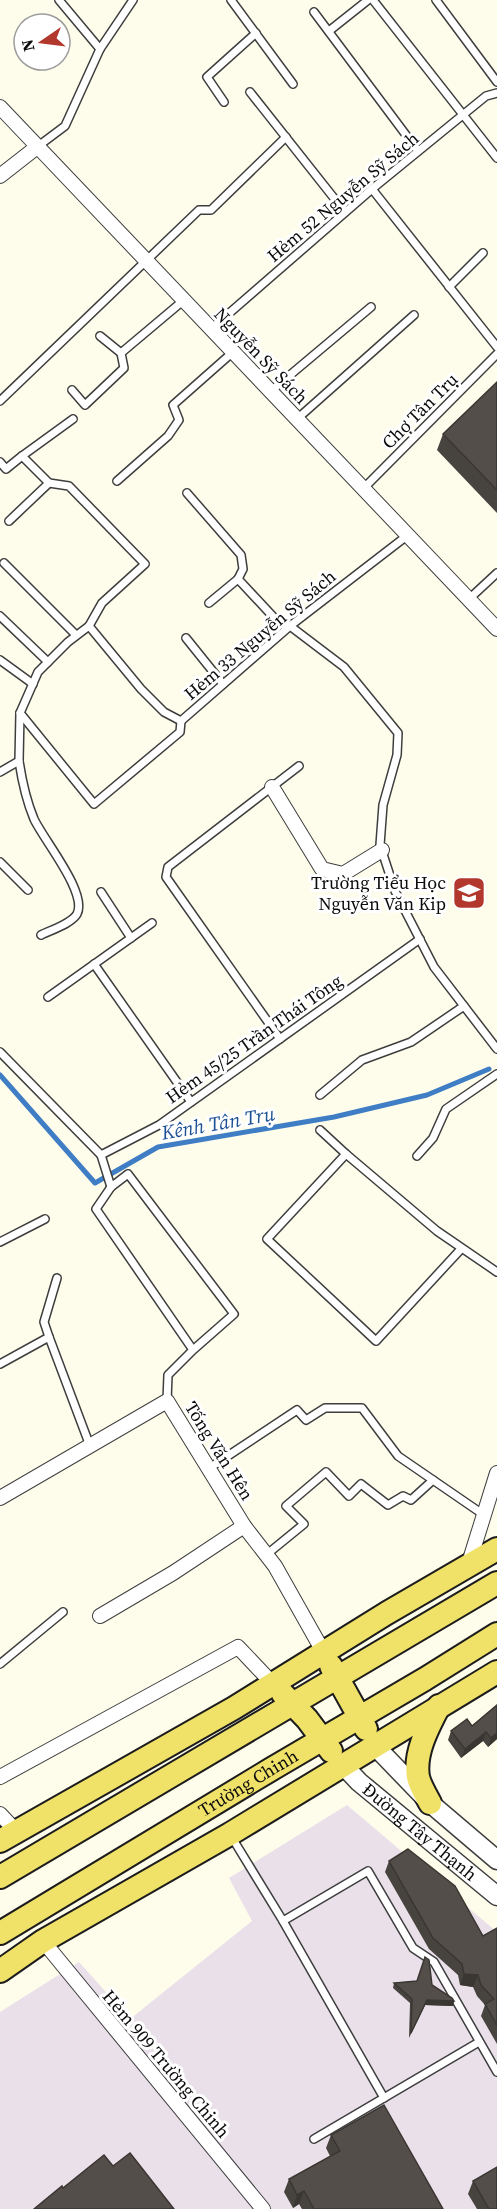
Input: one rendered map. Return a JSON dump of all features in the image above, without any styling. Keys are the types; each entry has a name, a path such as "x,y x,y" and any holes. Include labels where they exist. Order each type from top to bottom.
{"main road":[{"path":"8,1836 234,1708 387,1613 497,1549"},
{"path":"0,1877 497,1583"},
{"name":"Trường Chinh","path":"0,1933 425,1680 497,1634"},
{"path":"430,1803 418,1778 418,1760 422,1743 438,1709 476,1646"},
{"path":"324,1653 375,1746"},
{"name":"Trường Chinh","path":"0,1971 43,1941 230,1834 497,1672"},
{"path":"273,1684 343,1765"}],"street":[{"name":"Nguyễn Sỹ Sách","path":"0,107 497,629"},
{"path":"0,176 38,147"},
{"path":"272,787 322,869 343,874 382,850"},
{"name":"Tống Văn Hên","path":"0,1498 167,1401 244,1526 275,1566 324,1653"},
{"path":"468,1566 497,1473"},
{"path":"100,1616 173,1573 244,1526"},
{"path":"0,1777 238,1647 273,1684"},
{"name":"Đường Tây Thạnh","path":"375,1746 430,1803 497,1860"},
{"name":"Đường Tây Thạnh","path":"343,1765 359,1782 497,1896"},
{"path":"0,1814 8,1836"},
{"name":"Hẻm 909 Trường Chinh","path":"43,1941 262,2209"}],"lane":[{"path":"59,0 99,49"},
{"path":"38,147 65,126 99,49 133,0"},
{"path":"231,0 294,84"},
{"path":"329,31 368,0"},
{"path":"373,0 497,158"},
{"path":"436,0 497,82"},
{"path":"314,12 418,151"},
{"path":"224,102 207,77 256,33"},
{"path":"250,92 345,212"},
{"name":"Hẻm 52 Nguyễn Sỹ Sách","path":"211,329 418,151 486,96 497,93"},
{"path":"0,401 199,210 211,210 286,137"},
{"path":"372,189 449,287 494,337 497,347"},
{"path":"449,287 483,253"},
{"path":"121,353 184,300"},
{"path":"271,391 371,307"},
{"path":"297,419 414,315"},
{"path":"72,390 85,405 124,368 121,353 100,336"},
{"path":"117,481 168,435 179,420 173,405 233,352"},
{"name":"Chợ Tân Trụ","path":"363,489 497,354"},
{"path":"0,462 3,471 73,419"},
{"path":"22,456 49,483 69,486 145,564 102,603 89,626 76,635 38,672 20,713 19,761 25,796 36,822 51,845 80,902 76,914 69,921 41,935"},
{"path":"9,521 49,483"},
{"path":"187,493 241,555 243,568 238,579 209,603"},
{"name":"Hẻm 33 Nguyễn Sỹ Sách","path":"89,626 141,689 164,712 181,721 290,626 408,535"},
{"path":"4,563 76,635"},
{"path":"469,599 497,573"},
{"path":"238,579 279,623 290,626 344,667 398,733 397,755 383,805 380,845 395,891 434,967 497,1049"},
{"path":"0,616 48,662"},
{"path":"186,638 223,684"},
{"path":"0,660 33,684"},
{"path":"20,713 94,804 180,732 181,721"},
{"path":"0,772 19,761"},
{"path":"280,1039 166,876 168,867 299,766"},
{"path":"0,862 28,890"},
{"path":"101,892 131,938"},
{"path":"48,997 152,923"},
{"name":"Hẻm 45/25 Trần Thái Tông","path":"101,1155 159,1125 420,939"},
{"path":"94,964 191,1102"},
{"path":"320,1095 362,1060 411,1042 464,1006"},
{"path":"0,1053 101,1155 111,1187"},
{"path":"417,1156 433,1138 446,1109 497,1074"},
{"path":"320,1130 437,1231 497,1272"},
{"path":"346,1154 267,1239 376,1341 461,1249"},
{"path":"167,1401 168,1375 234,1314 128,1174 111,1187 96,1209 193,1350"},
{"path":"0,1242 45,1219"},
{"path":"57,1278 44,1322 90,1446"},
{"path":"0,1364 49,1337"},
{"path":"208,1468 297,1410 306,1420 325,1408 362,1408 398,1456 484,1515"},
{"path":"266,1555 304,1524 286,1506 326,1472 349,1496 361,1484 388,1505 403,1496 411,1500 433,1480"},
{"path":"0,1664 63,1612"},
{"path":"230,1834 384,2097"},
{"path":"283,1921 368,1871 413,1948 434,1962 497,2072"},
{"path":"314,2139 479,2042"}],"shaded area":[{"path":"347,1805 497,1932 497,2209 0,2209 0,2012 79,1962 130,2019 252,1921 229,1878"}],"building":[{"path":"497,382 497,490 443,434"},
{"path":"497,1705 497,1733 491,1738 486,1732 465,1749 451,1731 467,1719 472,1726"},
{"path":"408,1849 455,1886 483,1936 497,1928 497,2025 485,2004 494,1999 481,1985 478,1975 464,1974 462,1964 433,1938 389,1861"},
{"path":"425,1957 429,1960 432,1985 454,2001 427,2000 411,2033 412,1999 394,1983 417,1981"},
{"path":"384,2105 443,2209 314,2209 304,2191 297,2195 289,2179 340,2151 331,2135"},
{"path":"130,2153 174,2209 34,2209 104,2155 113,2166"},
{"path":"497,2167 497,2209 489,2209 473,2181"}],"waterway":[{"name":"Kênh Tân Trụ","path":"0,1075 95,1183 158,1147 334,1117 427,1095 489,1069"}],"place":[{"name":"Trường Tiểu Học Nguyễn Văn Kip","path":"469,893"}]}
